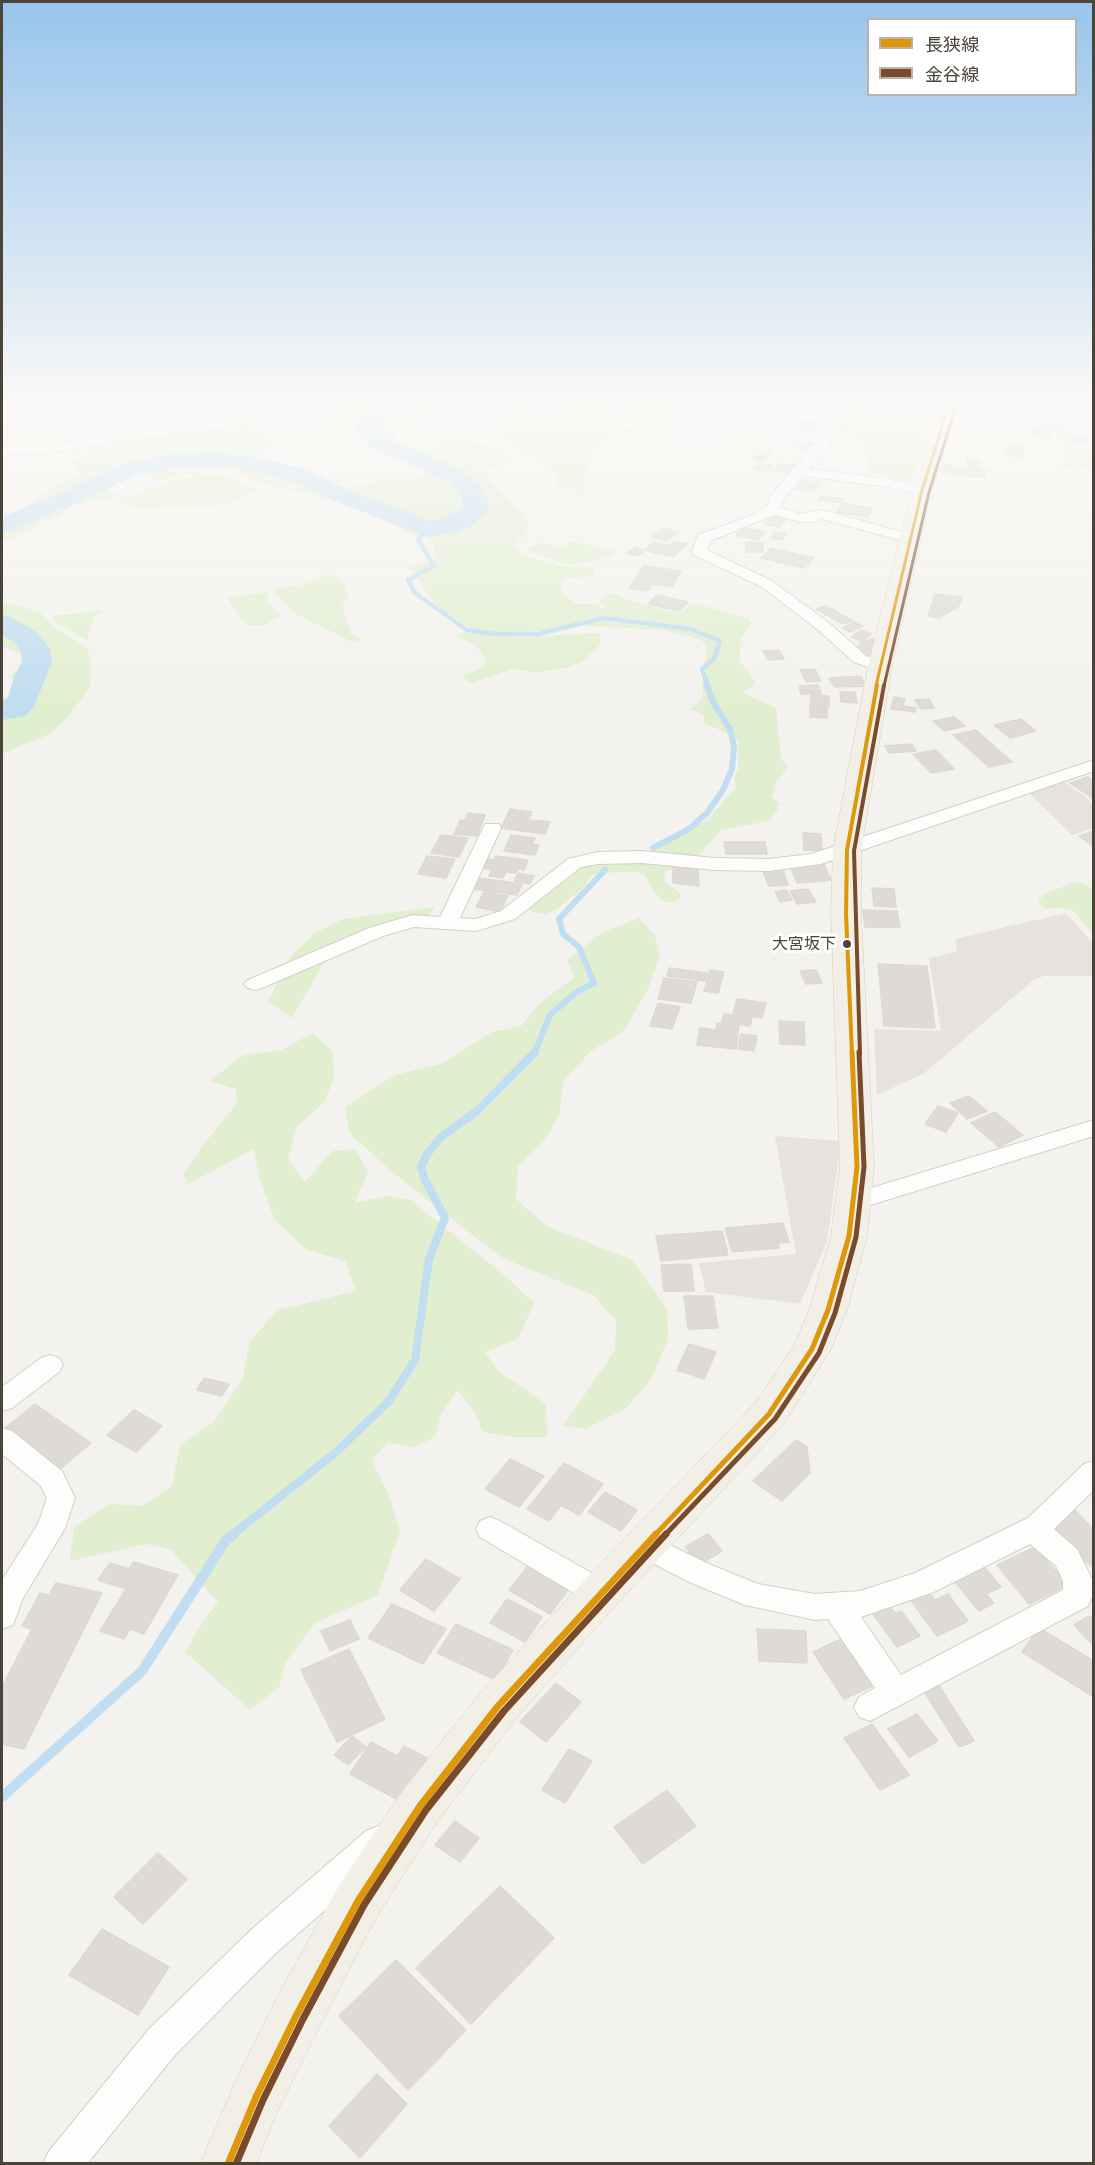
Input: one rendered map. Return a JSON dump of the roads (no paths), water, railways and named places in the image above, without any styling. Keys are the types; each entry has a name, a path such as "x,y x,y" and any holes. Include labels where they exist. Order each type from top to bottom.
{"main road":[{"path":"228,2163 256,2097 296,2016 358,1901 420,1806 498,1706 600,1593 742,1444 792,1382 812,1349 842,1269 854,1202 857,1141 846,914 848,850 880,666 918,506"}],"street":[{"path":"774,506 772,510 758,518 704,538 699,552 767,584 823,626 860,659 880,666"},
{"path":"772,510 801,518 812,518 820,514 911,539"},
{"path":"255,984 376,932 404,923 448,921 476,925 508,915 575,863 598,858 642,857 715,864 769,865 814,860 1094,765"},
{"path":"448,921 492,828"},
{"path":"854,1202 1094,1128"},
{"path":"2,1401 50,1365"},
{"path":"2,1439 52,1479 61,1498 51,1528 9,1594 2,1616"},
{"path":"645,1545 699,1573 756,1596 814,1607 860,1604 924,1583 1038,1526 1094,1472"},
{"path":"870,1707 1077,1597 1078,1581 1067,1558 1032,1528"},
{"path":"490,1529 600,1593"},
{"path":"837,1607 896,1693"},
{"path":"62,2163 162,2042 196,2008 264,1941 420,1806"}],"waterway":[{"path":"2,526 50,506"},
{"path":"369,506 428,529 448,526 466,518 476,506"},
{"path":"428,529 418,539 434,566 408,580 415,593 467,630 494,634 538,634 604,618 690,629 720,641 714,659 702,669 708,686"},
{"path":"2,624 24,636 34,647 37,661 29,677 23,700 14,709 2,711"},
{"path":"653,848 689,829 707,813 723,790 732,769 734,747 730,729 713,702 707,685"},
{"path":"535,1052 550,1015 575,993 594,983 579,947 563,934 559,919 605,870"},
{"path":"232,1535 335,1453 389,1401 415,1360 429,1259 445,1218 424,1178 421,1167 427,1154 441,1137 477,1111 535,1052"},
{"path":"2,1797 142,1671 226,1540 234,1534"}],"place":[{"name":"大宮坂下","path":"847,944"}]}
